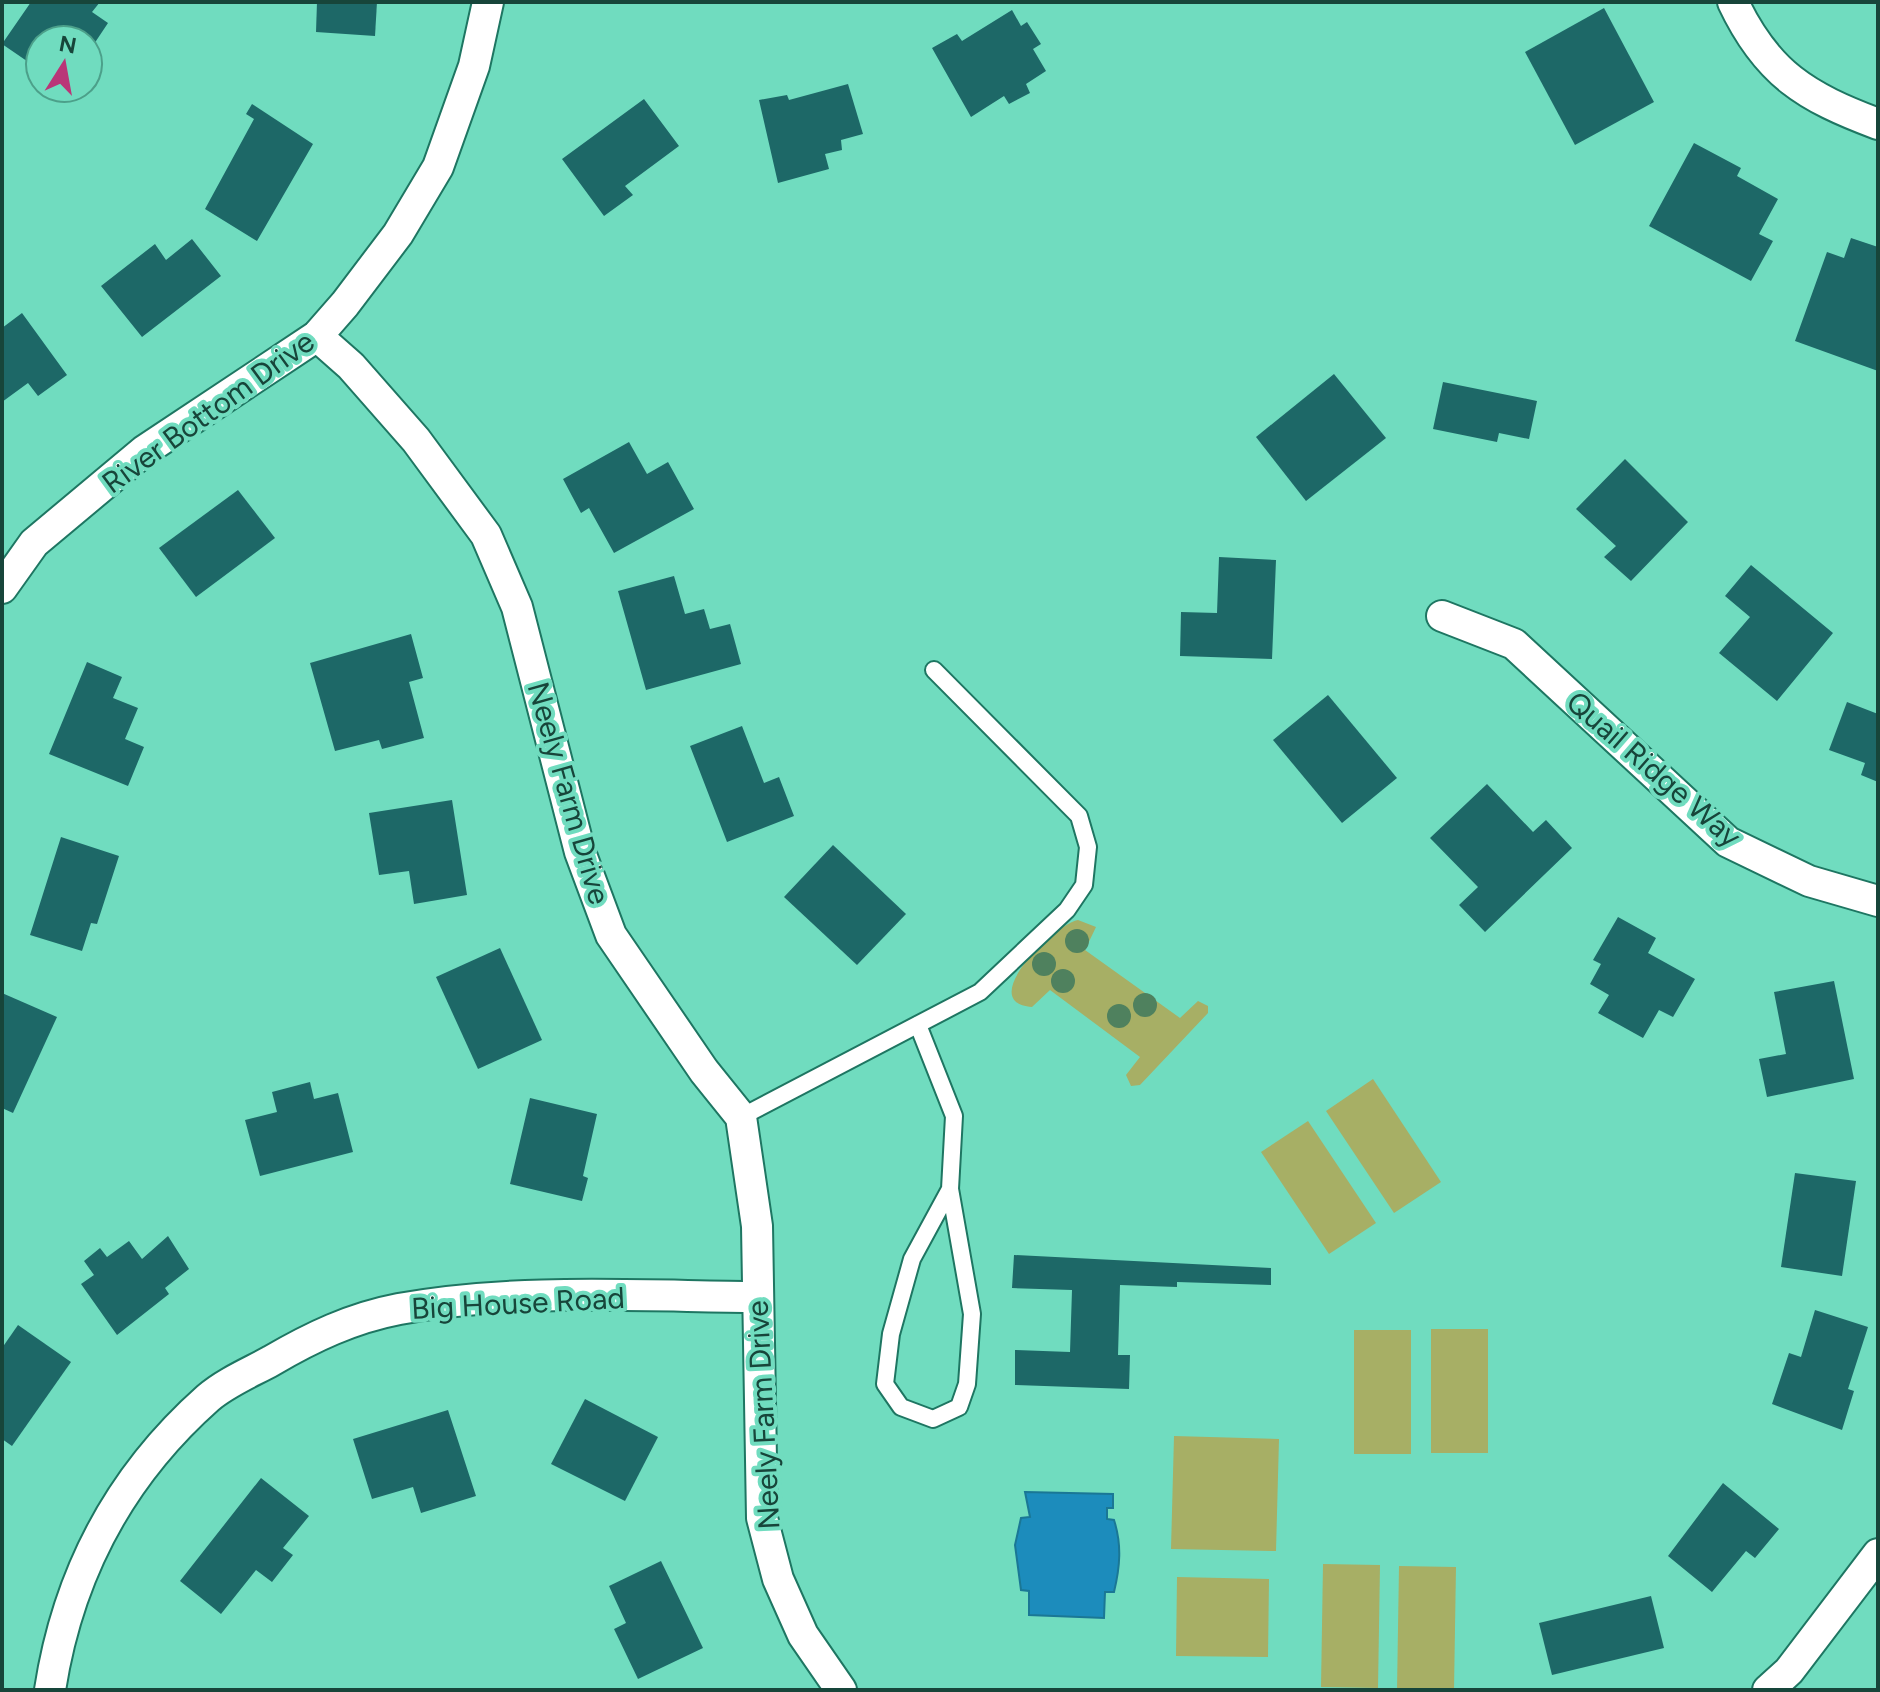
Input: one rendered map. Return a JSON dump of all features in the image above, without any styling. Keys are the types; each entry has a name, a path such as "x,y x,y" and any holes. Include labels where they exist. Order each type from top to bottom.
{"street":[{"name":"River Bottom Drive","path":"2,588 34,543 144,451 317,336 398,234 438,167 474,66 488,2"},
{"path":"1733,2 1769,63 1822,104 1878,124"},
{"name":"Neely Farm Drive","path":"317,336 351,366 416,440 486,535 517,607 580,852 611,935 704,1071 741,1117 757,1226 762,1518 778,1579 803,1635 841,1690"},
{"name":"Quail Ridge Way","path":"1442,616 1514,644 1728,842 1809,881 1878,901"},
{"name":"Big House Road","path":"50,1690 74,1590 102,1525 142,1469 210,1396 325,1329 397,1309 470,1299 757,1297"},
{"path":"1768,1690 1789,1671 1878,1554"}],"lane":[{"path":"741,1117 980,992 1067,910 1084,885 1088,847 1079,816 934,670"},
{"path":"918,1025 954,1116 950,1189 972,1314 967,1384 959,1407 933,1419 901,1407 885,1384 891,1334 912,1259 950,1189"}],"green space":[{"path":"1078,920 1096,927 1085,950 1180,1018 1198,1001 1208,1006 1208,1013 1140,1085 1131,1086 1126,1075 1140,1057 1050,990 1032,1007 1017,1002 1012,992 1015,979 1037,949 1052,935"},
{"path":"1373,1079 1441,1182 1394,1213 1326,1111"},
{"path":"1308,1121 1376,1223 1329,1254 1261,1152"},
{"path":"1431,1329 1488,1329 1488,1453 1431,1453"},
{"path":"1354,1330 1411,1330 1411,1454 1354,1454"},
{"path":"1174,1436 1279,1439 1276,1551 1171,1549"},
{"path":"1323,1564 1380,1565 1378,1688 1321,1687"},
{"path":"1399,1566 1456,1567 1454,1690 1397,1690"},
{"path":"1177,1577 1269,1579 1268,1657 1176,1656"}],"water":[{"path":"1025,1492 1113,1494 1113,1508 1107,1508 1107,1519 1114,1520 1117,1529 1119,1565 1114,1592 1105,1592 1104,1618 1029,1615 1029,1591 1021,1590 1015,1545 1021,1518 1030,1517"}],"building":[{"path":"31,2 100,2 92,12 108,23 104,29 104,24 24,24 24,59 2,44"},
{"path":"317,2 377,2 375,36 316,32"},
{"path":"1604,8 1654,102 1575,145 1525,52"},
{"path":"1012,10 1021,26 1027,22 1041,44 1033,49 1046,71 1026,84 1030,93 1009,104 1004,96 971,117 932,48 957,34 962,41"},
{"path":"848,84 863,134 841,140 842,150 825,154 829,169 778,183 759,100 787,95 789,100"},
{"path":"644,99 679,146 625,186 633,195 604,216 562,159"},
{"path":"252,104 313,144 257,241 205,209 254,119 246,114"},
{"path":"1694,143 1741,168 1737,176 1778,199 1759,234 1773,241 1751,281 1649,226"},
{"path":"1851,238 1878,247 1878,371 1795,341 1827,252 1844,258"},
{"path":"192,239 221,276 142,337 101,286 155,244 166,260"},
{"path":"22,313 67,375 38,396 28,383 2,402 2,328"},
{"path":"1334,374 1386,438 1306,501 1256,437"},
{"path":"1443,382 1537,401 1529,439 1499,433 1497,442 1433,429"},
{"path":"629,442 647,474 668,462 694,509 614,553 589,508 581,513 563,479"},
{"path":"1625,459 1688,522 1631,581 1604,557 1616,546 1576,509"},
{"path":"238,490 275,538 196,597 159,548"},
{"path":"1219,557 1276,560 1272,659 1180,656 1181,612 1217,613"},
{"path":"1751,565 1833,633 1777,701 1719,653 1750,617 1725,596"},
{"path":"674,576 685,614 704,609 710,629 730,624 741,664 646,690 618,591"},
{"path":"411,634 423,678 409,682 424,738 382,749 379,740 335,751 310,663"},
{"path":"87,662 122,677 113,698 138,708 125,739 144,747 128,786 49,754"},
{"path":"1328,695 1397,778 1342,823 1273,740"},
{"path":"1847,702 1878,714 1878,782 1861,775 1865,763 1829,750"},
{"path":"742,726 764,783 779,777 794,816 727,842 690,746"},
{"path":"1487,784 1533,832 1546,820 1572,848 1485,932 1459,905 1478,887 1430,838"},
{"path":"452,800 467,895 414,904 409,871 379,875 369,813"},
{"path":"61,837 119,856 97,924 91,923 82,951 30,935"},
{"path":"833,845 906,914 857,965 784,897"},
{"path":"1618,917 1656,938 1648,953 1695,979 1673,1017 1659,1010 1643,1038 1598,1013 1609,995 1590,984 1601,964 1593,960"},
{"path":"500,948 542,1040 478,1069 436,977"},
{"path":"1834,981 1854,1079 1767,1097 1759,1059 1786,1054 1774,992"},
{"path":"2,993 57,1017 13,1113 2,1108"},
{"path":"310,1082 314,1099 338,1093 353,1152 260,1176 245,1120 277,1112 272,1092"},
{"path":"530,1098 597,1114 583,1176 588,1178 582,1201 510,1184"},
{"path":"1795,1173 1856,1181 1842,1276 1781,1267"},
{"path":"168,1236 189,1269 165,1288 169,1294 117,1335 81,1284 94,1275 84,1261 100,1248 107,1257 129,1241 142,1259"},
{"path":"1014,1255 1271,1268 1271,1285 1177,1282 1177,1287 1120,1285 1118,1355 1130,1355 1129,1389 1015,1385 1015,1350 1070,1352 1072,1290 1012,1288"},
{"path":"1815,1310 1868,1327 1848,1389 1854,1391 1842,1430 1772,1404 1789,1353 1801,1357"},
{"path":"18,1325 71,1362 12,1446 2,1439 2,1348"},
{"path":"585,1399 658,1437 625,1501 551,1464"},
{"path":"448,1410 476,1496 421,1513 413,1487 372,1499 353,1439"},
{"path":"261,1478 309,1516 283,1548 293,1555 272,1582 256,1570 221,1614 180,1581"},
{"path":"1723,1483 1779,1529 1755,1558 1746,1551 1712,1592 1668,1556"},
{"path":"661,1561 703,1648 638,1679 614,1629 626,1623 609,1586"},
{"path":"1651,1596 1664,1648 1552,1675 1539,1623"}]}
